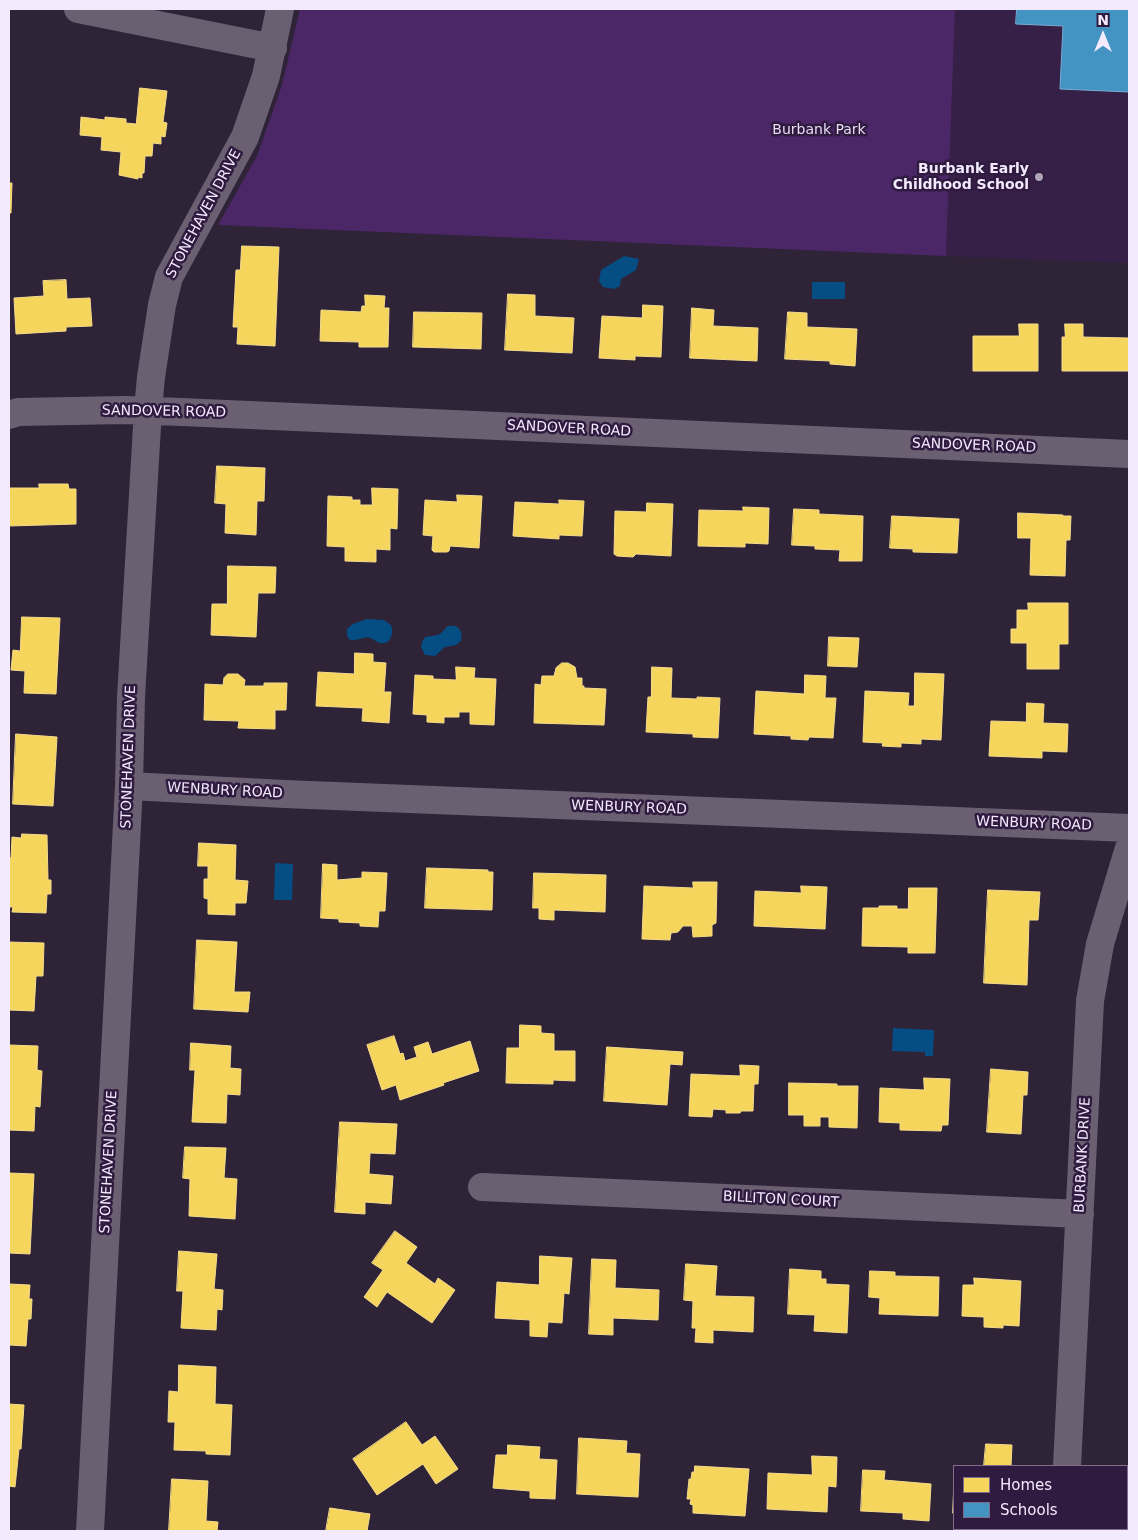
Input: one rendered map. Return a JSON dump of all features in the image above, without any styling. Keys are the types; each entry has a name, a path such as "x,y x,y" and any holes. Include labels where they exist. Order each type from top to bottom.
{"street":[{"path":"78,9 273,48"},
{"name":"STONEHAVEN DRIVE","path":"90,1531 129,786 131,697 151,377 162,305 169,277 245,138 266,76 280,9"},
{"name":"SANDOVER ROAD","path":"9,415 18,412 148,410 1129,454"},
{"name":"WENBURY ROAD","path":"129,786 1129,828"},
{"name":"BURBANK DRIVE","path":"1067,1465 1090,1001 1100,944 1129,848"},
{"name":"BILLITON COURT","path":"482,1187 1080,1214"}],"shaded area":[{"name":"Burbank Early Childhood School","path":"955,9 1129,9 1129,263 946,256"}],"green space":[{"name":"Burbank Park","path":"300,9 955,9 946,256 218,225 257,156 282,85"}],"water":[{"path":"624,256 639,259 636,270 621,279 620,286 614,289 603,287 599,281 601,270"},
{"path":"812,282 845,282 845,299 812,299"},
{"path":"367,619 384,620 391,625 391,638 384,643 368,637 350,640 347,635 347,629 353,624"},
{"path":"448,626 455,626 459,629 461,641 456,645 445,647 435,656 425,655 421,647 425,638 442,633"},
{"path":"275,863 293,864 292,900 274,900"},
{"path":"893,1028 934,1030 933,1056 925,1056 925,1052 892,1051"}],"building: Homes":[{"path":"140,88 167,91 163,122 167,123 165,137 161,136 161,144 153,143 152,156 145,156 144,173 142,173 142,178 138,177 138,179 119,175 121,152 101,150 102,137 80,135 81,117 105,120 105,117 126,119 126,123 136,124"},
{"path":"9,183 12,183 11,213 9,213"},
{"path":"242,246 279,247 275,346 237,344 238,327 233,327 236,270 240,270"},
{"path":"66,280 67,299 90,298 92,326 66,327 66,331 16,334 14,298 44,296 43,281"},
{"path":"508,294 535,295 535,316 574,318 572,353 505,350"},
{"path":"365,295 385,296 384,308 389,308 388,347 359,347 359,342 320,341 321,310 361,312 362,306 365,306"},
{"path":"643,305 663,306 661,357 635,356 635,360 599,358 602,316 642,318"},
{"path":"692,308 714,310 713,326 758,328 757,361 690,358"},
{"path":"414,312 482,313 481,349 413,347"},
{"path":"788,312 807,313 807,327 857,329 855,366 830,364 830,361 785,359"},
{"path":"1019,324 1038,324 1038,371 973,371 973,336 1019,336"},
{"path":"1065,324 1083,324 1083,337 1129,338 1129,371 1062,371 1062,337 1065,337"},
{"path":"217,466 265,468 264,501 257,501 256,535 225,533 226,504 215,503"},
{"path":"39,484 68,484 69,489 76,489 76,524 9,526 9,488 39,488"},
{"path":"372,488 398,489 397,529 390,528 390,550 376,549 376,562 345,561 345,547 327,546 328,496 352,497 352,500 360,500 360,505 372,505"},
{"path":"457,495 482,496 479,548 450,546 447,552 434,552 432,550 433,536 423,535 425,500 457,502"},
{"path":"559,500 584,501 582,536 559,535 559,539 513,536 515,502 559,504"},
{"path":"647,503 673,504 671,556 636,554 633,557 617,556 614,554 615,511 646,512"},
{"path":"743,507 769,508 768,544 745,543 745,547 698,546 699,510 743,511"},
{"path":"794,509 819,510 819,514 863,516 862,561 839,561 840,550 815,549 815,546 792,545"},
{"path":"1018,513 1071,516 1070,540 1066,540 1065,576 1030,575 1031,538 1018,538"},
{"path":"892,516 959,519 957,553 913,552 913,549 890,548"},
{"path":"228,566 276,567 275,593 258,593 256,637 211,635 212,604 227,604"},
{"path":"1028,603 1068,603 1068,644 1059,644 1059,669 1027,669 1027,643 1011,643 1011,629 1017,629 1017,610 1028,610"},
{"path":"22,617 60,618 56,694 24,693 25,671 11,670 13,650 20,651"},
{"path":"829,637 859,638 857,667 828,666"},
{"path":"355,653 373,654 373,662 386,663 384,692 391,692 389,723 362,721 363,708 316,706 318,672 354,674"},
{"path":"562,663 568,663 575,667 577,678 582,678 582,686 584,688 606,689 604,725 534,723 535,684 541,685 542,676 554,676 556,668"},
{"path":"456,667 475,668 474,678 496,679 494,725 470,724 470,712 459,712 459,717 444,717 444,723 427,722 427,715 413,714 415,675 433,676 433,679 456,680"},
{"path":"652,667 672,668 671,698 720,698 718,738 693,737 693,734 646,732 648,697 651,697"},
{"path":"915,673 944,674 941,740 921,739 921,744 901,743 901,747 882,746 883,743 863,742 865,691 909,693 908,706 914,706"},
{"path":"228,674 238,674 245,680 244,686 264,686 264,683 287,683 286,710 275,710 275,729 238,728 239,721 204,720 205,684 223,685 224,678"},
{"path":"805,675 826,676 825,698 836,698 833,738 809,737 808,740 791,739 791,736 754,734 756,691 804,694"},
{"path":"1027,703 1044,704 1043,723 1068,724 1067,752 1042,751 1042,758 989,756 991,721 1026,722"},
{"path":"16,734 57,737 53,806 13,804"},
{"path":"22,834 47,835 48,880 51,880 51,894 47,894 46,913 12,912 13,907 9,907 9,858 11,858 12,837 21,838"},
{"path":"199,843 236,845 235,880 248,881 246,903 235,903 235,915 208,914 208,899 204,898 204,879 208,879 208,866 198,866"},
{"path":"323,864 337,865 337,880 362,878 362,872 387,873 385,911 379,911 378,927 360,926 360,923 339,922 339,919 321,918"},
{"path":"427,868 488,870 488,872 493,872 492,910 425,908"},
{"path":"534,873 606,875 605,912 554,910 554,920 539,919 539,908 533,908"},
{"path":"693,882 717,882 716,923 712,925 712,936 693,937 692,926 683,926 678,932 671,933 670,940 642,939 644,886 693,888"},
{"path":"801,886 827,887 825,929 754,926 755,891 801,893"},
{"path":"909,888 937,888 935,953 908,953 908,947 862,946 863,908 897,906 897,909 908,909"},
{"path":"988,890 1040,892 1038,920 1029,920 1027,985 984,983"},
{"path":"197,940 237,942 234,992 250,992 248,1012 194,1009"},
{"path":"9,942 44,943 43,976 36,976 34,1011 9,1010"},
{"path":"520,1025 541,1026 541,1033 554,1034 554,1051 575,1051 575,1081 553,1080 553,1084 506,1083 507,1048 519,1048"},
{"path":"394,1036 400,1054 403,1053 405,1061 417,1057 414,1047 428,1042 432,1054 470,1041 479,1071 400,1100 396,1085 382,1090 367,1045"},
{"path":"191,1043 231,1046 230,1068 241,1069 240,1095 227,1094 226,1123 192,1122 195,1070 190,1070"},
{"path":"9,1045 38,1046 37,1070 42,1071 40,1107 35,1106 34,1131 9,1130"},
{"path":"607,1047 683,1052 682,1065 670,1064 667,1105 604,1101"},
{"path":"740,1065 759,1066 758,1084 754,1084 753,1111 726,1113 726,1110 713,1109 712,1117 689,1116 691,1074 740,1076"},
{"path":"991,1069 1028,1072 1027,1095 1023,1095 1021,1134 987,1132"},
{"path":"924,1078 950,1079 948,1125 942,1125 941,1131 900,1130 900,1123 879,1122 880,1088 924,1090"},
{"path":"789,1083 858,1086 857,1128 829,1127 829,1117 820,1117 820,1126 804,1126 804,1115 789,1115"},
{"path":"340,1122 397,1124 395,1154 370,1153 369,1174 393,1176 391,1204 365,1202 365,1214 335,1212"},
{"path":"185,1147 226,1148 224,1178 237,1179 235,1219 189,1216 190,1179 183,1178"},
{"path":"9,1173 34,1174 30,1254 9,1253"},
{"path":"395,1231 417,1247 406,1263 435,1284 438,1278 455,1290 432,1323 387,1292 377,1307 364,1297 383,1270 372,1263"},
{"path":"179,1251 217,1254 214,1289 223,1290 222,1310 217,1309 216,1330 181,1328 183,1291 177,1291"},
{"path":"540,1256 572,1258 569,1294 564,1293 562,1323 548,1322 547,1337 530,1336 530,1320 495,1318 497,1282 539,1285"},
{"path":"592,1259 616,1260 615,1288 659,1290 658,1320 613,1318 613,1335 589,1334"},
{"path":"686,1264 717,1266 715,1296 754,1297 753,1332 713,1330 713,1343 695,1342 696,1328 692,1328 693,1301 684,1300"},
{"path":"790,1269 821,1271 821,1279 826,1279 826,1284 849,1285 847,1333 814,1331 815,1315 788,1314"},
{"path":"870,1271 895,1272 895,1276 939,1277 938,1316 879,1314 880,1298 869,1297"},
{"path":"974,1278 1021,1281 1019,1326 1003,1325 1003,1328 984,1327 984,1317 962,1316 963,1285 974,1285"},
{"path":"9,1284 30,1285 29,1299 32,1299 31,1319 28,1319 26,1346 9,1345"},
{"path":"179,1365 216,1367 215,1404 232,1405 230,1455 206,1454 206,1451 174,1450 175,1422 168,1422 169,1391 178,1392"},
{"path":"9,1404 24,1405 21,1449 19,1449 15,1487 9,1486"},
{"path":"406,1422 422,1445 435,1436 458,1469 436,1484 423,1464 377,1495 353,1459"},
{"path":"579,1438 627,1441 626,1453 640,1454 638,1497 577,1494"},
{"path":"986,1444 1012,1445 1011,1465 984,1465"},
{"path":"508,1445 540,1447 539,1459 557,1460 555,1499 530,1498 530,1491 493,1488 496,1455 507,1455"},
{"path":"812,1456 837,1457 836,1487 828,1486 827,1512 767,1509 768,1473 812,1475"},
{"path":"695,1466 749,1469 745,1516 693,1513 693,1505 690,1504 691,1499 687,1499 689,1479 691,1479"},
{"path":"863,1470 885,1471 884,1480 931,1484 929,1521 903,1519 903,1513 861,1511"},
{"path":"172,1479 208,1481 206,1521 218,1522 217,1531 169,1531"},
{"path":"330,1508 370,1514 367,1531 326,1531"}],"building: Schools":[{"path":"1017,9 1129,9 1129,92 1060,89 1063,26 1016,24"}],"place":[{"name":"Burbank Early Childhood School","path":"1039,177"}]}
